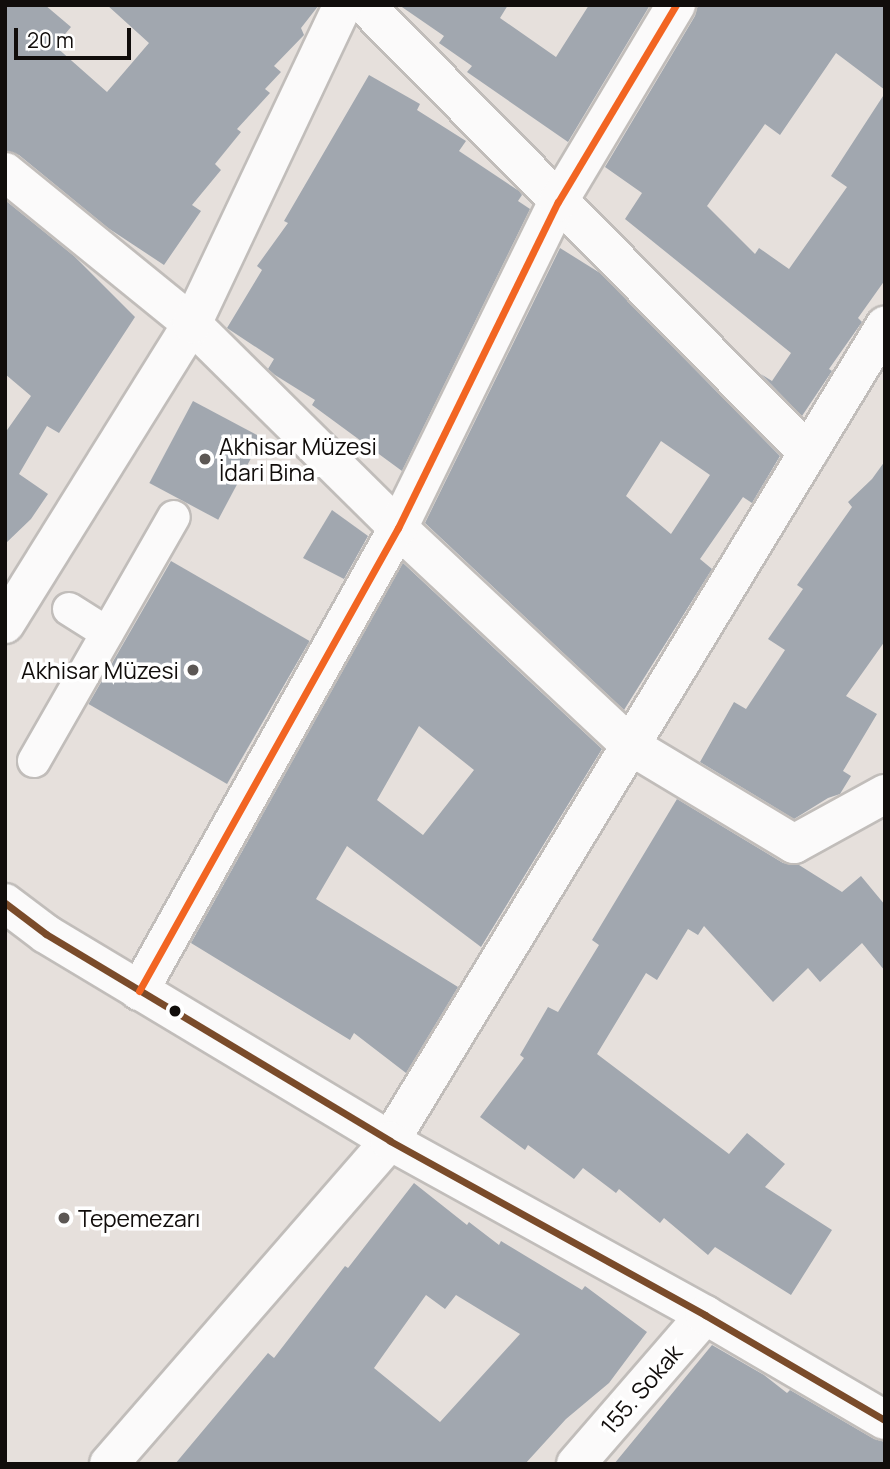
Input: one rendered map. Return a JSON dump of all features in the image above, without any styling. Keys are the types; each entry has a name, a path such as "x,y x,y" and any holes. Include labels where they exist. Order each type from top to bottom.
{"street":[{"path":"5,624 192,324 343,5"},
{"path":"365,5 808,453"},
{"path":"139,991 398,528 558,202 676,5"},
{"path":"5,172 192,324 398,528 631,746 794,844 885,794"},
{"path":"109,1464 390,1141 885,326"},
{"path":"34,761 174,517"},
{"path":"69,609 107,633"},
{"path":"5,903 47,934 139,991 390,1141 705,1315 885,1420"},
{"name":"155. Sokak","path":"576,1464 705,1315"}],"building":[{"path":"5,5 45,5 71,27 55,46 107,92 149,43 107,5 319,5 301,28 304,35 274,66 281,72 265,89 270,93 237,129 241,132 215,164 221,170 192,205 201,211 164,265 108,228 19,155 5,151"},
{"path":"399,5 508,5 500,18 556,57 589,5 650,5 568,142 467,72 472,66 439,43 444,36"},
{"path":"698,5 885,5 885,90 836,53 780,135 765,124 707,206 755,254 759,248 789,269 847,187 831,176 885,93 885,280 858,318 862,322 829,369 832,371 802,416 761,374 772,381 791,353 625,219 642,193 605,167 695,16"},
{"path":"369,75 420,104 417,110 466,141 459,151 519,191 522,195 518,201 530,209 402,471 312,405 315,400 275,375 268,369 274,359 227,328 262,270 257,266 288,223 284,221"},
{"path":"5,200 74,256 135,317 59,433 47,426 19,474 48,494 31,519 5,544 5,433 31,396 5,374"},
{"path":"560,248 600,273 780,456 752,503 743,497 700,559 712,569 624,710 425,523","holes":["661,441 710,475 671,534 626,496"]},
{"name":"Akhisar Müzesi İdari Bina","path":"193,401 262,438 218,520 149,483"},
{"path":"885,461 885,641 846,696 877,714 843,771 851,776 840,794 828,798 794,819 700,762 734,702 746,709 785,650 768,639 803,589 797,585 852,507 848,502 872,479"},
{"path":"332,510 368,536 344,579 303,558"},
{"name":"Akhisar Müzesi","path":"171,561 310,641 227,784 88,704"},
{"path":"403,563 602,749 481,947 347,846 316,899 458,987 406,1073 354,1033 350,1040 191,943","holes":["419,726 474,770 423,835 377,800"]},
{"path":"677,799 783,863 799,865 842,892 861,876 885,905 885,971 862,943 820,982 808,968 773,1002 704,926 698,935 688,929 657,980 646,973 597,1054 729,1154 747,1133 785,1164 765,1187 832,1230 791,1295 715,1247 708,1255 664,1218 660,1223 619,1189 616,1193 583,1168 574,1179 528,1145 525,1150 480,1117 524,1058 520,1055 548,1007 558,1012 599,945 592,940"},
{"path":"414,1183 467,1225 469,1222 499,1245 501,1241 582,1290 585,1286 647,1332 609,1383 566,1419 525,1464 175,1464 268,1353 274,1358 345,1266 348,1268","holes":["426,1295 445,1309 456,1295 520,1334 440,1422 374,1368"]},
{"path":"712,1345 764,1375 787,1393 790,1390 874,1439 885,1442 885,1464 614,1464"}],"transit line":[{"path":"139,991 398,528 558,202 676,5"},
{"path":"5,903 46,934 390,1141 705,1315 885,1420"}],"place":[{"name":"Akhisar Müzesi İdari Bina","path":"205,459"},
{"name":"Akhisar Müzesi","path":"193,670"},
{"name":"Tepemezarı","path":"64,1218"}]}
